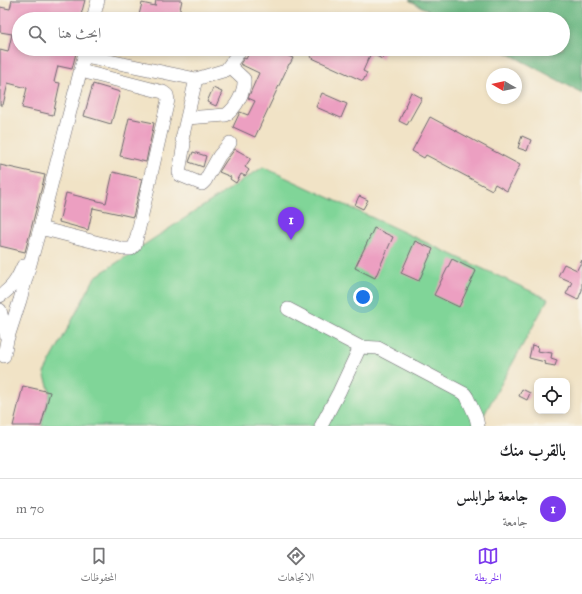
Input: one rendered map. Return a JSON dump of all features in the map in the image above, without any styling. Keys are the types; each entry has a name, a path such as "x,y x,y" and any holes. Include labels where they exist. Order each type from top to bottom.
{"street":[{"path":"87,12 90,0"},
{"path":"95,12 98,0"},
{"path":"4,342 20,300 40,228 81,71 82,56"},
{"path":"0,296 13,286 18,279 28,252 82,56"},
{"path":"103,56 196,79 226,70 236,56"},
{"path":"187,118 226,115 231,112 244,86 244,79 230,66"},
{"path":"40,228 123,249 131,249 135,244 168,100 167,95 164,92 81,71"},
{"path":"196,79 182,139 184,144 179,172 180,175 202,184 230,143"},
{"path":"288,309 360,347 378,348 465,394 468,397 478,426"},
{"path":"0,310 4,342 2,361"},
{"path":"321,426 360,347"}],"green space":[{"path":"409,0 582,0 582,93 513,56 570,56 570,12 431,12"},
{"path":"263,167 548,299 480,422 486,426 41,426 50,392 44,373 95,277"}],"building":[{"path":"12,0 85,0 82,12 12,12 12,34 0,32 0,7 10,9"},
{"path":"156,0 182,0 179,12 140,12 142,3 155,6"},
{"path":"12,34 12,56 75,56 72,69 58,66 54,82 60,83 53,115 22,108 27,88 8,83 3,105 0,105 0,50 8,52"},
{"path":"248,56 289,56 293,58 255,137 233,127 240,112 248,115 255,101 248,98 259,73 240,64 244,58 246,59"},
{"path":"370,56 363,71 367,73 363,81 310,57"},
{"path":"376,56 383,56 382,59"},
{"path":"93,84 120,92 111,124 84,116"},
{"path":"213,88 222,92 216,106 207,102"},
{"path":"411,92 422,98 407,125 399,121"},
{"path":"322,93 347,104 341,118 316,107"},
{"path":"430,117 520,165 507,191 495,184 492,190 426,155 424,158 412,151"},
{"path":"129,118 154,123 146,162 120,156"},
{"path":"522,136 531,140 527,151 518,148"},
{"path":"235,149 251,158 245,167 249,170 245,176 241,174 236,183 230,179 231,177 219,172"},
{"path":"193,152 206,156 203,167 189,162"},
{"path":"0,165 45,175 25,252 0,246"},
{"path":"113,172 142,179 133,217 93,208 88,230 59,222 66,193 106,203"},
{"path":"359,196 368,200 363,209 355,205"},
{"path":"374,228 393,237 375,278 355,268"},
{"path":"415,241 433,249 419,281 401,273"},
{"path":"452,259 476,271 459,307 434,295"},
{"path":"582,260 582,290 578,300 566,294 572,282 558,276 564,264 577,270"},
{"path":"532,345 538,347 537,351 552,353 551,358 557,360 555,366 544,364 545,362 529,358"},
{"path":"23,386 50,392 41,426 13,426"},
{"path":"522,389 530,393 527,400 519,396"}],"place":[{"name":"جامعة طرابلس","path":"291,240"}]}
